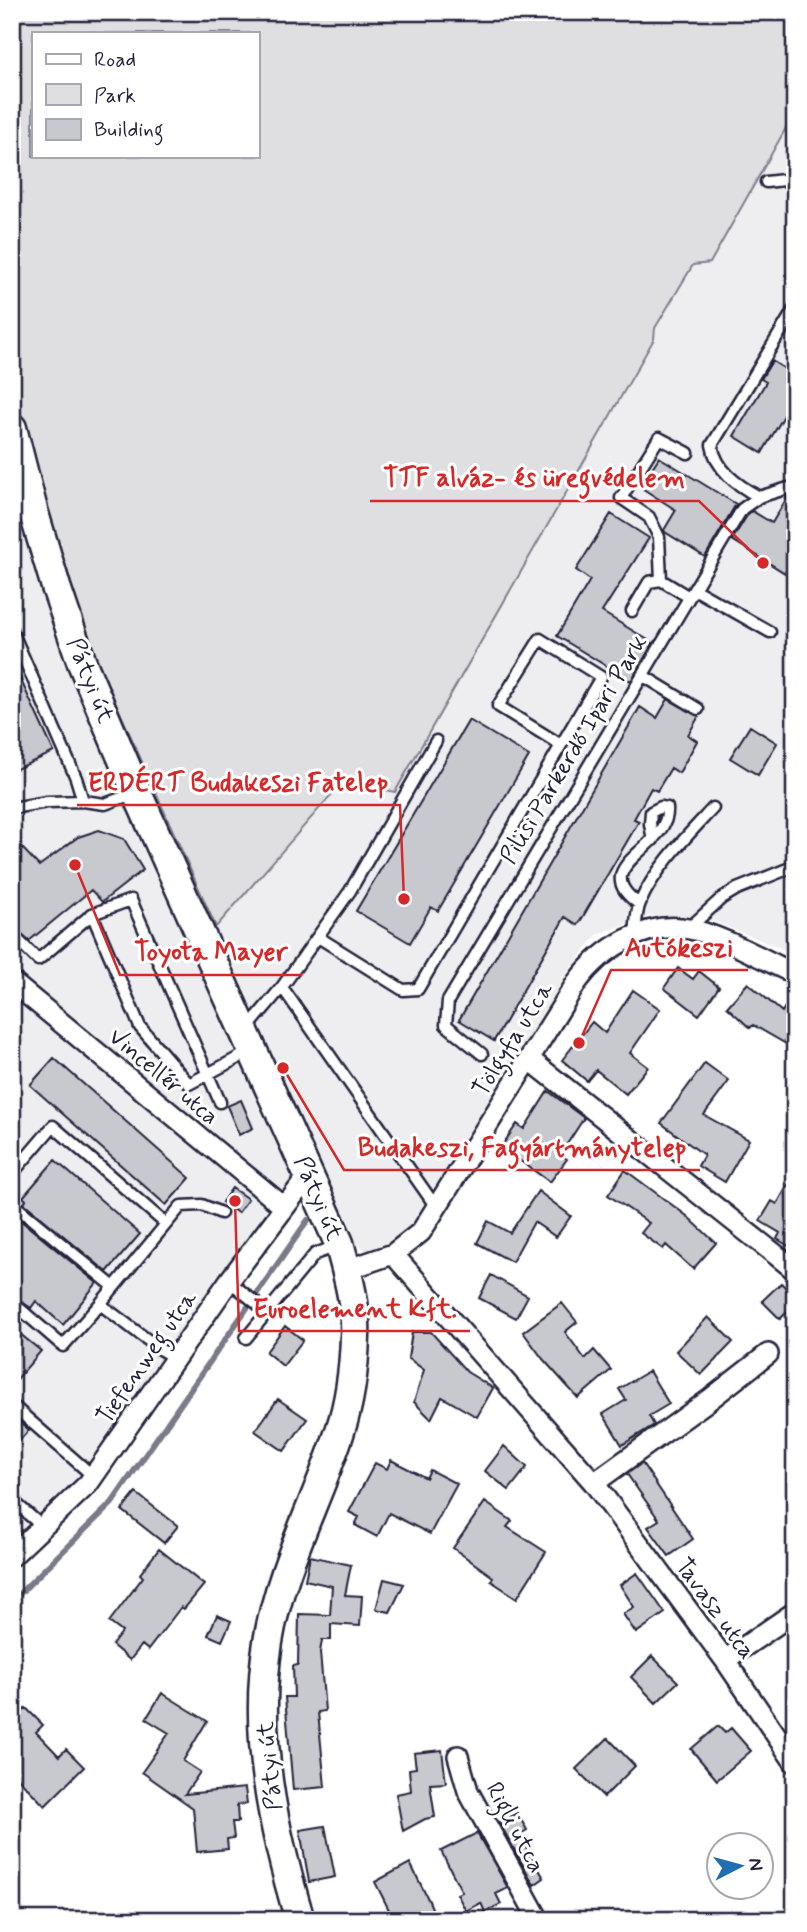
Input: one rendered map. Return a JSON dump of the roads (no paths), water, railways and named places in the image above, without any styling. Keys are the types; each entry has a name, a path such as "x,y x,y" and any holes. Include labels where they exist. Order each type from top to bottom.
{"main road":[{"name":"Pátyi út","path":"12,428 33,510 82,663 247,1042 309,1175 343,1258 356,1335 351,1388 336,1442 283,1576 268,1642 263,1692 263,1742 274,1822 300,1920"}],"street":[{"name":"Tölgyfa utca","path":"343,1258 393,1254 421,1232 584,972 612,947 635,936 671,928 689,929"},
{"path":"689,929 709,934 795,974"},
{"name":"Vincellér utca","path":"12,982 284,1207"},
{"path":"529,1059 795,1270"},
{"name":"Tiefenweg utca","path":"12,1556 44,1528 93,1476 229,1281 309,1175"},
{"name":"Tavasz utca","path":"393,1254 594,1483 725,1660 795,1763"},
{"path":"594,1483 709,1401 768,1354"},
{"path":"725,1660 795,1612"},
{"name":"Rigli utca","path":"458,1756 468,1791 539,1920"}],"lane":[{"path":"766,182 785,180 795,183"},
{"path":"759,497 741,486 715,460 712,445 795,308"},
{"path":"661,580 659,537 649,517 621,498 659,438 688,453"},
{"name":"Pilisi Parkerdő Ipari Park","path":"482,1054 446,1025 448,1001 741,509 759,497 795,486"},
{"path":"632,611 649,582 661,580 770,632"},
{"path":"12,631 76,778 83,801"},
{"path":"318,937 403,990 418,989 601,677 540,639 498,706 561,745"},
{"path":"642,674 698,709"},
{"path":"92,914 140,1027 189,1084 247,1042 368,862 436,741"},
{"path":"12,807 47,802 105,803 137,793"},
{"path":"635,936 639,904 674,852 713,808"},
{"path":"639,904 626,895 620,882 623,869 636,853 653,840"},
{"path":"689,929 722,898 737,889 795,866"},
{"path":"12,934 38,960 92,914 131,900 220,1102"},
{"path":"282,987 437,1208"},
{"path":"12,1174 53,1126 166,1224"},
{"path":"12,1203 114,1287"},
{"path":"12,1302 63,1346 181,1206 202,1205 221,1213"},
{"path":"246,1338 315,1254 321,1250 343,1258"},
{"path":"229,1281 267,1312"},
{"path":"100,1304 161,1350 175,1357"},
{"path":"12,1405 93,1476"},
{"path":"12,1500 44,1528"}],"waterway":[{"path":"12,1601 112,1503 308,1220"}],"place":[{"name":"TTF alváz- és üregvédelem","path":"763,563"},
{"name":"Toyota Mayer","path":"75,865"},
{"name":"ERDÉRT Budakeszi Fatelep","path":"404,899"},
{"name":"Autókeszi","path":"579,1043"},
{"name":"Budakeszi, Fagyártmánytelep","path":"283,1068"},
{"name":"Euroelement Kft.","path":"235,1201"}]}
